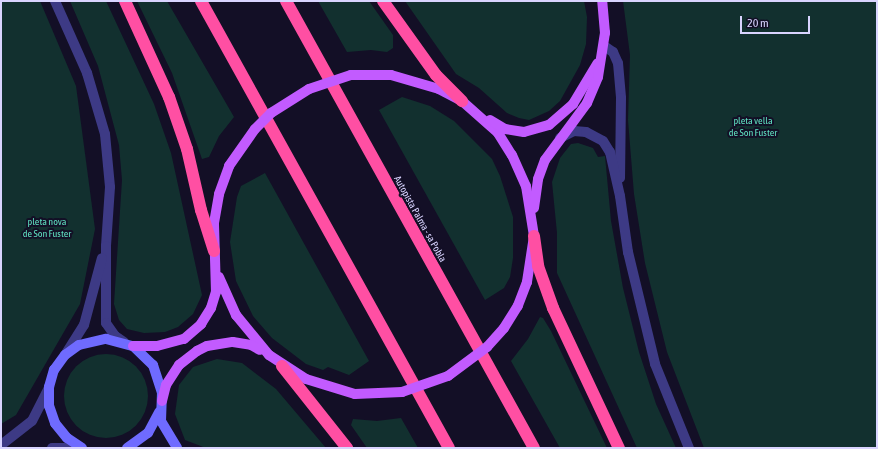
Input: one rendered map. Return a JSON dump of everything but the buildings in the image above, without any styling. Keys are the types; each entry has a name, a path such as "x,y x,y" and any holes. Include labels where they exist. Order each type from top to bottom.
{"highway":[{"path":"125,1 173,109 214,251"},
{"path":"201,1 449,448"},
{"name":"Autopista Palma - sa Pobla","path":"286,1 534,448"},
{"path":"383,1 431,70 462,101"},
{"path":"534,236 538,266 553,308 620,448"},
{"path":"282,366 347,448"}],"main road":[{"path":"532,219 540,169 593,91 604,46 605,19 602,1"},
{"path":"481,115 515,131 533,131 549,125 573,104 601,57"},
{"path":"129,344 167,345 194,332 206,316 214,300 216,268 214,251 214,223 219,194 229,166 260,123 289,100 308,89 351,75 391,75 439,89 462,101 481,115 498,133 520,170 532,219 534,236 527,282 518,306 504,328 487,347 448,376 402,392 355,394 306,380 282,366 257,344 236,315 223,289 216,268"},
{"path":"161,406 166,385 179,365 187,357 207,346 242,343 269,355"}],"street":[{"path":"55,1 87,73 105,134 110,188 106,246 106,323 115,336 129,344 153,365 160,382 161,406 165,432 177,448"},
{"path":"604,46 614,52 618,63 621,98 620,196"},
{"path":"560,138 567,133 579,131 603,141 610,152 620,196 628,252 655,364 689,448"},
{"path":"1,446 32,421 49,387 54,370 84,325 106,246"},
{"path":"65,355 80,345 97,339 129,344"},
{"path":"49,387 49,406 55,423 67,438 82,448"},
{"path":"127,448 148,433 161,406"},
{"path":"52,448 78,448"}],"green space":[{"name":"pleta nova de Son Fuster","path":"1,1 40,1 76,86 95,229 80,304 16,415 1,424"},
{"path":"70,1 106,1 154,104 171,153 202,295 193,314 178,327 165,332 144,333 127,329 119,320 114,304 122,180 119,145 98,66"},
{"path":"137,1 167,1 234,117 219,136 209,157 202,159 172,73"},
{"path":"318,1 369,1 393,35 393,48 387,52 371,50 347,52"},
{"path":"405,1 584,1 587,17 586,44 580,65 560,101 549,111 529,120 519,118 507,113 479,88 456,74"},
{"name":"pleta vella de Son Fuster","path":"623,1 877,1 877,448 704,448 667,352 645,263 634,194 628,120 630,55"},
{"path":"402,97 430,106 454,121 492,159 500,176 513,217 513,258 510,277 504,288 485,300 379,110"},
{"path":"578,143 593,148 598,157 605,156 611,221 623,288 639,352 656,404 676,448 637,448 557,273 557,233 552,182 560,158 571,144"},
{"path":"265,173 369,361 349,375 328,367 323,370 306,364 272,338 253,316 236,281 230,242 237,197 241,186"},
{"path":"540,317 543,318 551,331 607,448 560,448 511,361 528,339"},
{"path":"106,354 122,357 136,366 145,380 148,396 145,412 136,426 122,435 106,438 90,435 76,426 67,412 64,396 67,380 76,366 90,357"},
{"path":"217,359 242,363 276,389 326,448 206,448 185,440 175,414 179,385 193,367"},
{"path":"401,418 418,448 367,448 351,425 353,419 377,421"}]}
